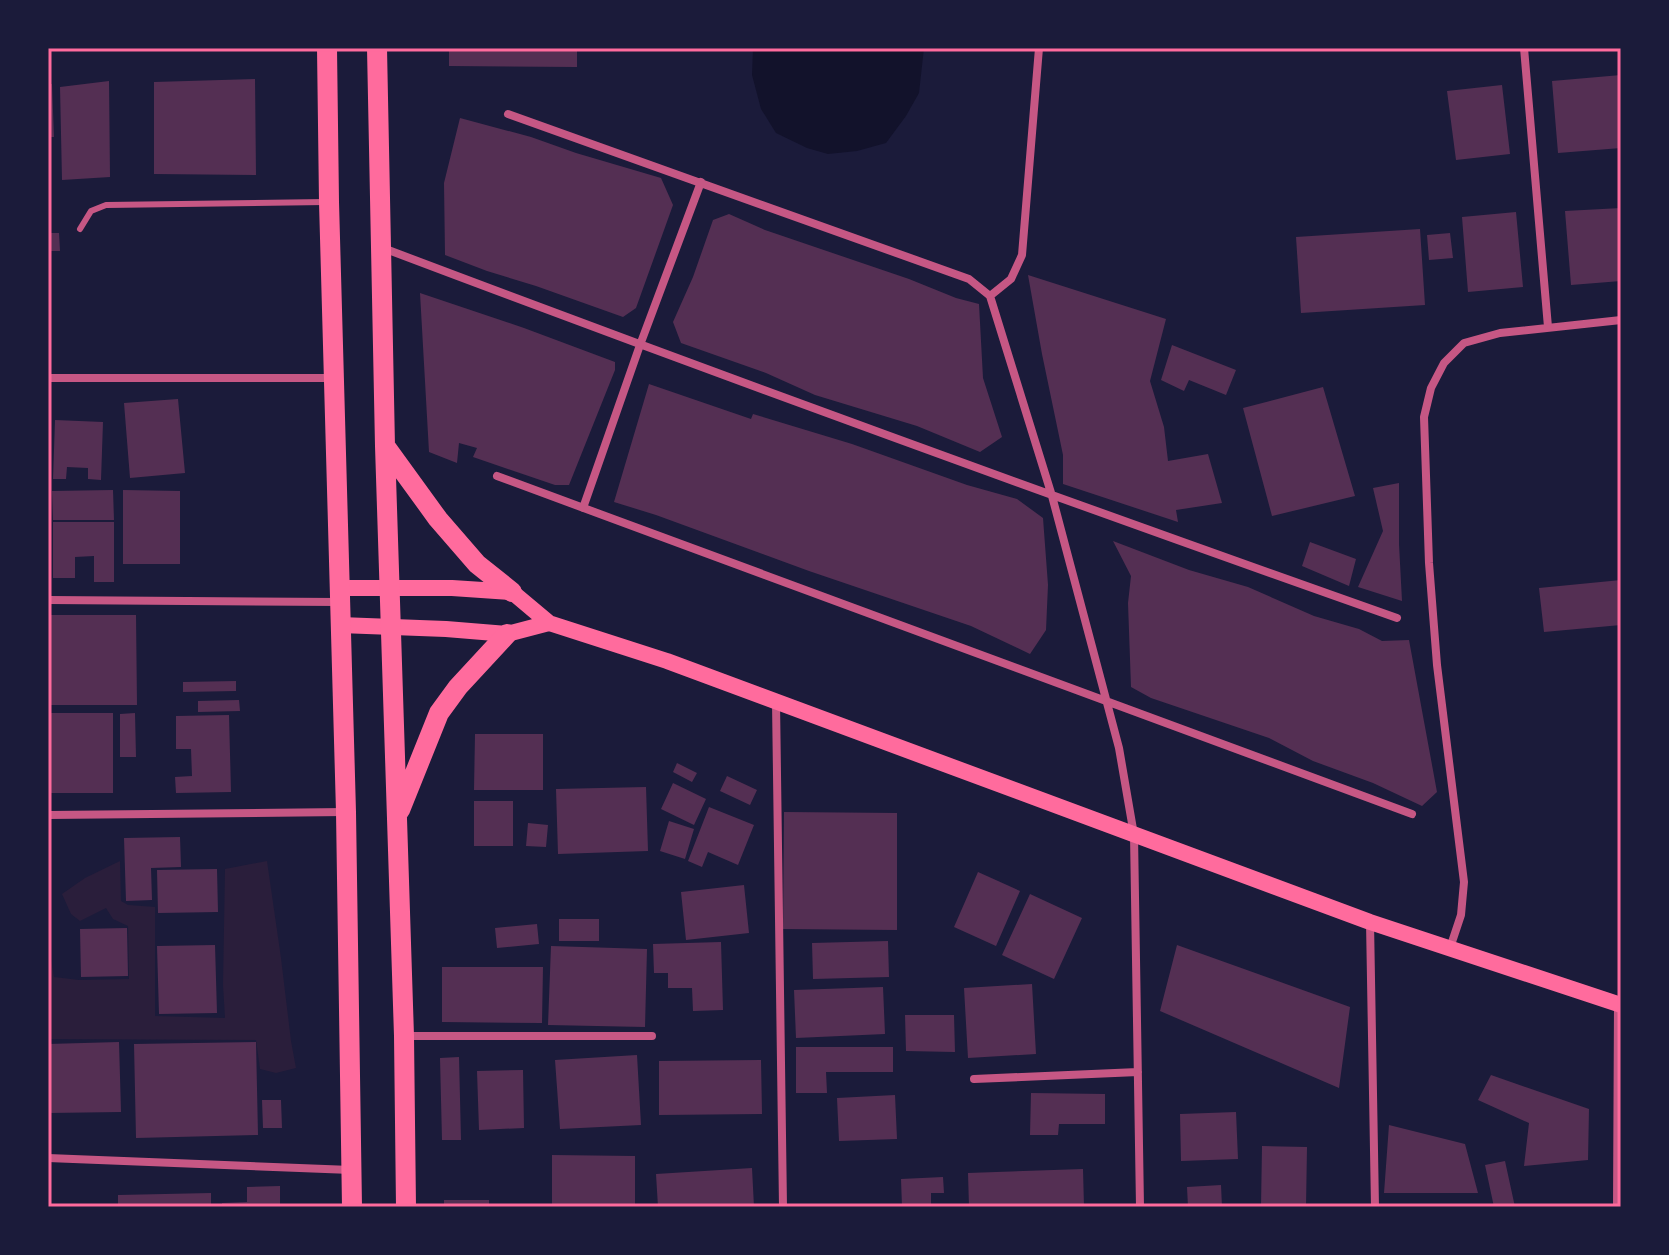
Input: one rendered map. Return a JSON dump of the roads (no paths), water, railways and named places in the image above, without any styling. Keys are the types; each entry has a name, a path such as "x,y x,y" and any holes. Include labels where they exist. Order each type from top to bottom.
{"main road":[{"path":"327,48 346,812 352,1207"},
{"path":"377,48 406,1207"},
{"path":"385,446 438,519 477,564 549,623 667,661 1370,922 1619,1005"},
{"path":"340,595 390,588 512,592"},
{"path":"340,625 507,634 549,623"},
{"path":"397,817 439,713 458,687 507,634"}],"street":[{"path":"990,296 1011,279 1022,255 1039,48"},
{"path":"1524,48 1548,327"},
{"path":"508,114 969,279 990,296 1052,496 1119,748 1134,835 1140,1207"},
{"path":"583,508 701,182"},
{"path":"382,248 1052,496 1397,618"},
{"path":"1450,949 1461,915 1464,882 1437,665 1429,563 1424,417 1431,388 1444,363 1464,343 1500,333 1621,320"},
{"path":"48,378 335,378"},
{"path":"497,476 1412,814"},
{"path":"48,600 340,595"},
{"path":"776,702 783,1207"},
{"path":"48,815 346,812"},
{"path":"1370,922 1375,1207"},
{"path":"1617,1207 1619,1005"},
{"path":"404,1036 652,1036"},
{"path":"974,1079 1138,1072"},
{"path":"48,1158 352,1170"}],"lane":[{"path":"80,229 91,211 106,205 329,202"}]}
